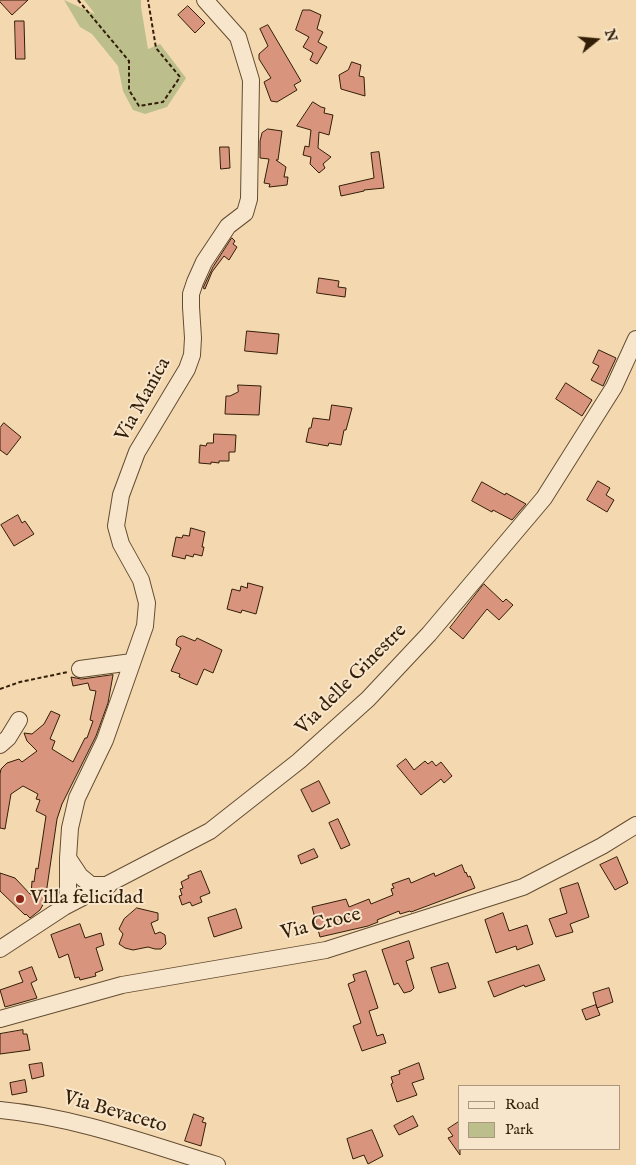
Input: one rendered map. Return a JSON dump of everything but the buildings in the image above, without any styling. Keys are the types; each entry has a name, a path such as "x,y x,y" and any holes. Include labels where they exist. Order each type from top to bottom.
{"street":[{"name":"Via Manica","path":"64,907 68,896 70,828 77,798 105,740 145,626 148,603 141,580 121,544 116,526 121,495 138,452 187,369 192,355 191,294 195,282 204,262 228,226 245,213 248,199 250,80 238,37 205,0"},
{"name":"Via delle Ginestre","path":"0,949 64,907 210,831 299,762 368,699 429,634 544,498 614,387 636,339"},
{"path":"80,669 132,662"},
{"path":"0,745 8,738 19,720"},
{"name":"Via Croce","path":"0,1020 122,985 326,950 523,887 602,846 636,825"},
{"path":"68,858 80,876 91,885 108,885"},
{"name":"Via Bevaceto","path":"0,1110 29,1112 88,1125 217,1165"}],"path":[{"path":"78,0 129,61 129,90 138,106 163,102 180,77 156,48 148,0"},
{"path":"0,689 20,682 80,669"}],"green space":[{"path":"64,0 95,14 84,0 141,0 148,49 160,44 186,78 167,107 145,114 133,110 123,91 118,66 92,34 80,27"}],"place":[{"name":"Villa felicidad","path":"20,899"}]}
